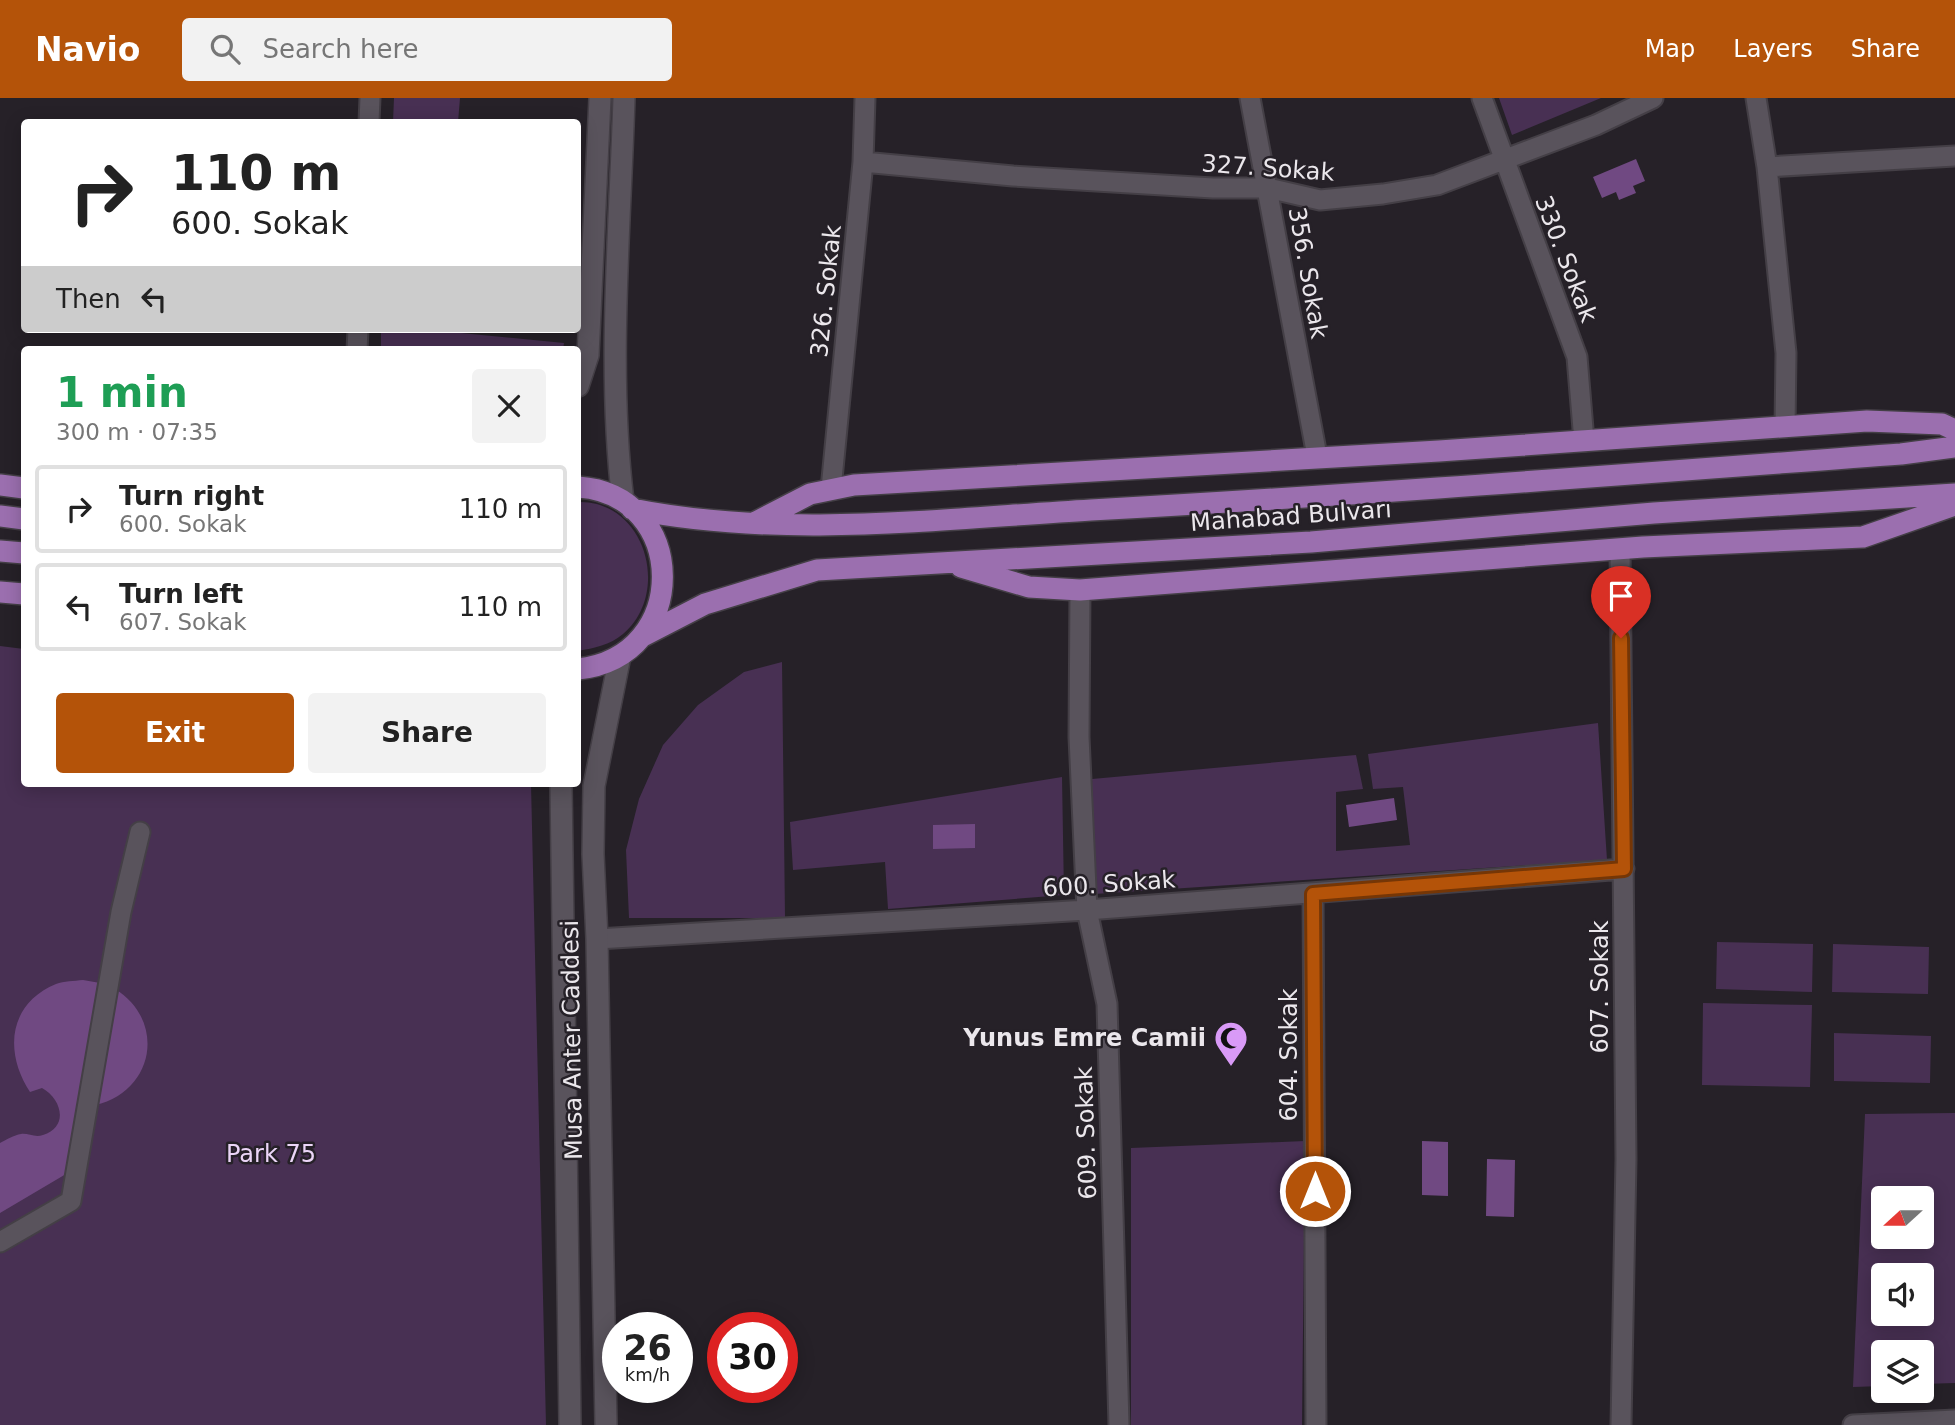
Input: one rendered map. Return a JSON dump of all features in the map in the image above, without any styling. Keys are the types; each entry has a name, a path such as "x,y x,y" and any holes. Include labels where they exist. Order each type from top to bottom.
{"main road":[{"path":"581,377 588,355 600,98"},
{"path":"581,667 604,663 620,656 643,636 658,609 664,579 659,549 645,522 627,505 618,457 616,354 624,98"},
{"path":"751,525 810,494 854,485 1584,441 1867,421 1942,424 1955,430"},
{"name":"Mahabad Bulvarı","path":"581,488 607,492 627,505 751,525 827,525 1220,503 1900,454 1955,447"},
{"path":"0,485 21,488"},
{"name":"Mahabad Bulvarı","path":"643,636 705,604 817,570 1311,542 1654,513 1955,494"},
{"path":"946,562 1029,587 1080,590 1620,549 1863,537 1955,505"},
{"path":"0,516 21,519"},
{"path":"0,551 21,553"},
{"path":"0,592 21,594"},
{"name":"Musa Anter Caddesi","path":"606,1425 593,854 594,786 620,656"},
{"name":"Musa Anter Caddesi","path":"561,787 570,1425"}],"street":[{"path":"369,119 370,98"},
{"name":"326. Sokak","path":"831,489 863,162 865,98"},
{"name":"356. Sokak","path":"1250,98 1317,456"},
{"name":"330. Sokak","path":"1482,98 1577,357 1584,441"},
{"name":"327. Sokak","path":"863,162 1013,176 1213,188 1268,188 1321,200 1437,185 1597,125 1653,98"},
{"path":"1756,98 1768,167 1786,353 1786,427"},
{"path":"1768,167 1955,156"},
{"name":"607. Sokak","path":"1620,549 1626,1159 1621,1425"},
{"name":"609. Sokak","path":"1080,590 1079,737 1087,910 1107,1004 1119,1425"},
{"path":"0,1242 71,1201 121,912 140,832"},
{"name":"600. Sokak","path":"597,939 1087,910 1624,869"},
{"name":"604. Sokak","path":"1313,894 1316,1425"},
{"path":"1853,1425 1955,1420"}],"green space":[{"path":"394,98 460,98 458,119 393,119"},
{"path":"1499,98 1601,98 1512,135"},
{"path":"381,333 461,333 564,343 564,346 381,346"},
{"path":"581,502 601,505 620,516 635,532 644,552 648,573 646,595 638,616 618,638 581,650"},
{"name":"Park 75","path":"0,646 21,649 21,787 531,787 546,1425 0,1425"},
{"path":"782,662 785,918 629,918 626,850 639,799 663,745 698,705 744,672"},
{"path":"1598,723 1607,860 1094,894 1092,779 1356,755 1363,789 1336,792 1336,851 1410,845 1403,787 1373,789 1368,754"},
{"path":"1062,777 1064,895 888,909 885,862 793,870 790,822"},
{"path":"1717,942 1813,944 1812,992 1716,989"},
{"path":"1833,944 1929,947 1928,994 1832,992"},
{"path":"1703,1003 1812,1005 1810,1087 1702,1085"},
{"path":"1834,1033 1931,1036 1930,1083 1834,1081"},
{"path":"1955,1113 1955,1383 1934,1384 1934,1340 1871,1340 1871,1386 1853,1387 1865,1114"},
{"path":"1305,1141 1302,1425 1131,1425 1131,1148"}],"shaded area":[{"path":"1636,159 1645,181 1633,186 1636,193 1619,200 1616,192 1602,198 1593,177"},
{"path":"1394,798 1397,820 1349,827 1346,805"},
{"path":"975,824 975,848 933,849 933,825"},
{"path":"83,980 100,983 66,1174 0,1213 0,1143 21,1134 37,1136 51,1131 57,1126 60,1113 54,1099 42,1088 30,1092 16,1061 15,1030 28,1004 40,993 59,983"},
{"path":"115,989 131,1003 142,1019 147,1036 147,1054 141,1071 130,1086 115,1098 95,1105"},
{"path":"1422,1141 1448,1142 1448,1196 1422,1195"},
{"path":"1487,1159 1515,1160 1514,1217 1486,1216"}],"place":[{"name":"Yunus Emre Camii","path":"1231,1068"}],"route":[{"path":"1315,1191 1313,894 1624,869 1621,638"}]}
